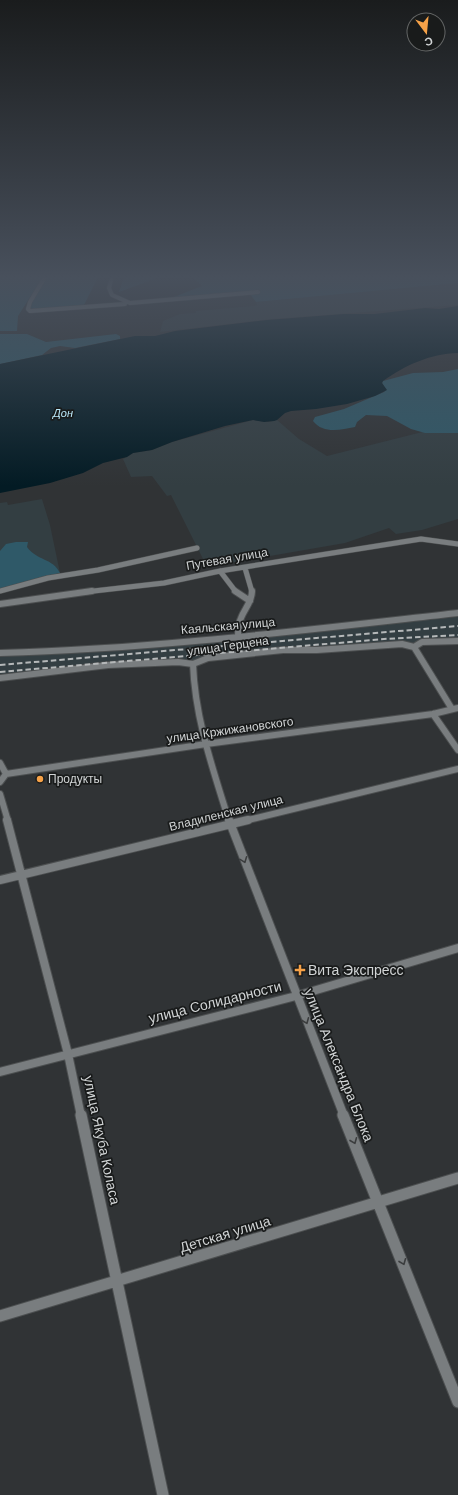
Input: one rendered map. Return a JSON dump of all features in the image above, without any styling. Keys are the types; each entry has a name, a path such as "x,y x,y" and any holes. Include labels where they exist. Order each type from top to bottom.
{"street":[{"name":"Путевая улица","path":"0,604 137,585 164,583 220,571 421,539 458,544"},
{"name":"Путевая улица","path":"0,590 48,578 98,570 197,548"},
{"path":"238,637 238,626 250,601 252,591 245,568"},
{"path":"220,571 230,586 243,599 250,601"},
{"name":"Каяльская улица","path":"0,653 69,651 238,637 458,613"},
{"name":"улица Герцена","path":"0,678 108,665 178,662 193,664 208,658 283,650 317,650 402,644 414,647 422,642 458,640"},
{"path":"414,647 455,709"},
{"name":"улица Александра Блока","path":"193,664 194,692 206,744 230,824 296,996 458,1402"},
{"name":"улица Кржижановского","path":"6,774 206,744 433,714 455,709"},
{"path":"433,714 458,750"},
{"path":"0,764 6,774 0,782"},
{"name":"Владиленская улица","path":"0,880 458,769"},
{"name":"улица Якуба Коласа","path":"0,794 23,875 68,1054 163,1495"},
{"name":"улица Солидарности","path":"0,1072 296,996 458,948"},
{"name":"Детская улица","path":"0,1316 458,1178"}],"shaded area":[{"path":"0,347 57,347 51,348 42,355 0,364"},
{"path":"458,369 458,433 425,433 411,429 387,416 366,415 357,422 355,427 338,430 322,428 313,421 315,417 344,409 384,392 386,390 382,383 383,381 413,373 443,372"},
{"path":"253,420 268,422 277,420 299,439 327,456 458,423 458,519 422,530 396,534 389,528 345,543 207,567 171,495 167,496 152,476 131,477 123,459 133,453 152,450 172,442"},
{"path":"42,499 50,525 60,573 0,587 0,503 7,502 8,505"},
{"path":"28,542 27,547 31,552 49,562 57,568 60,573 0,589 0,551 6,544"},
{"path":"458,617 458,640 287,651 0,678 0,654"}],"water":[{"name":"Дон","path":"83,347 458,347 458,353 428,358 400,370 383,381 382,383 387,390 375,396 347,404 291,411 285,413 274,421 264,422 253,420 225,426 172,442 152,450 133,453 127,457 103,463 83,473 50,483 0,493 0,364"}],"railway":[{"path":"0,665 458,626"},
{"path":"0,672 384,639 458,635"}],"place":[{"name":"Продукты","path":"40,779"},
{"name":"Вита Экспресс","path":"300,970"}]}
